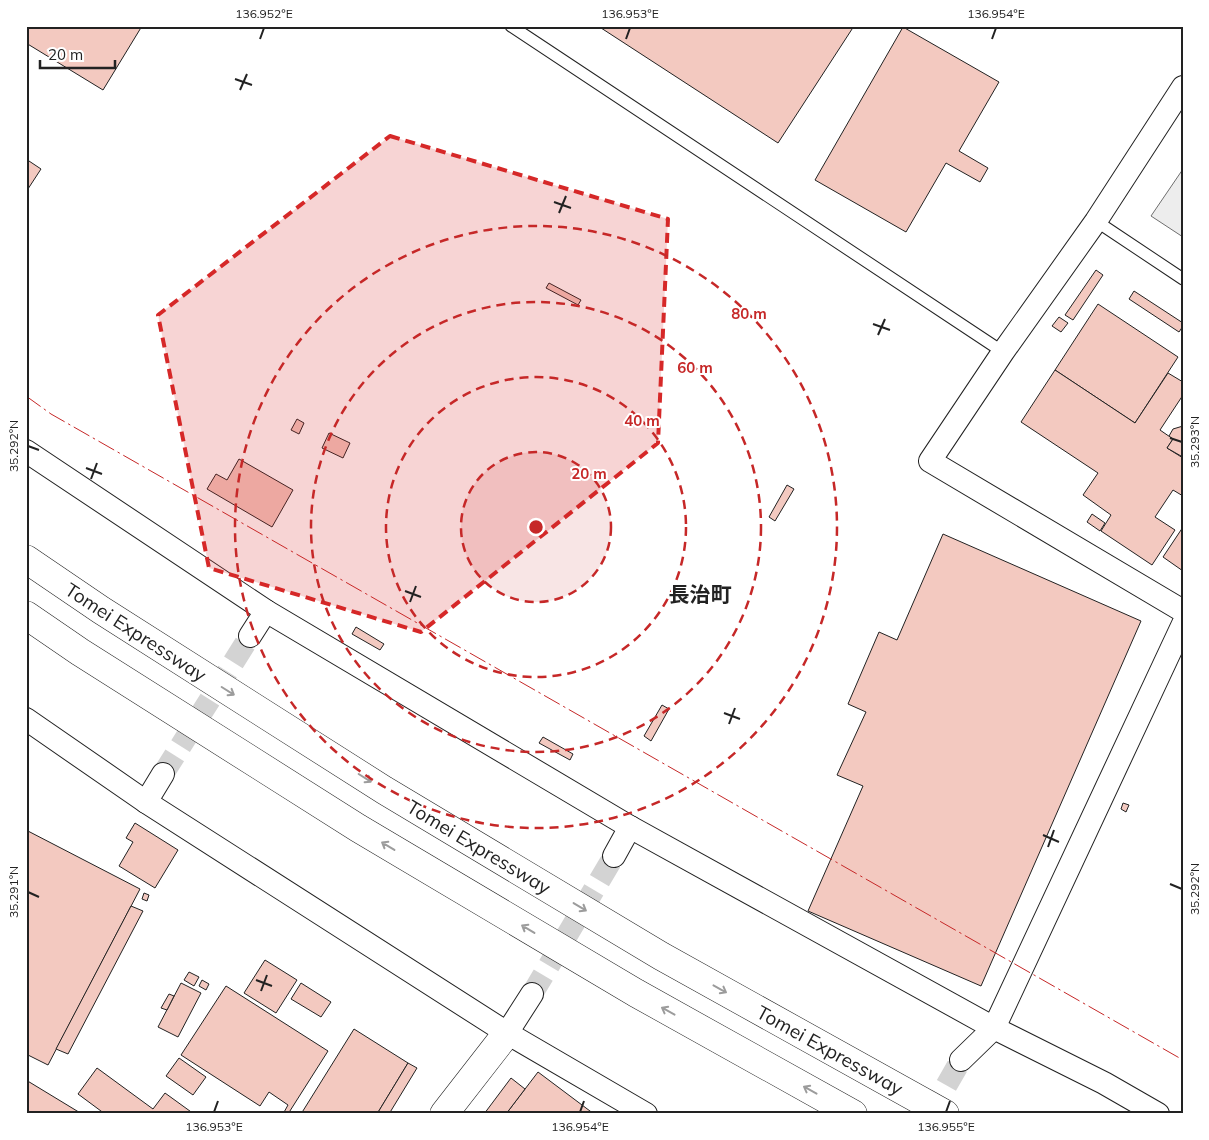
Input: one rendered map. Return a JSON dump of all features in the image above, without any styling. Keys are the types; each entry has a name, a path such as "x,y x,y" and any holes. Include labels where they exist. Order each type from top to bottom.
{"main road":[{"name":"Tomei Expressway","path":"26,559 101,610 384,790 661,956 945,1114"},
{"path":"26,615 80,652 358,828 636,993 853,1114"},
{"path":"444,1114 507,1033"}],"street":[{"path":"1183,87 1096,221 1003,352 930,461 1183,611"},
{"path":"26,451 266,611 630,827 994,1028 1104,1083 1158,1114"},
{"path":"250,636 266,611"},
{"path":"961,1060 994,1028 1183,624"},
{"path":"26,719 146,802 507,1033 646,1114"},
{"path":"146,802 163,774"},
{"path":"614,856 630,827"},
{"path":"507,1033 532,994"}],"lane":[{"path":"511,26 1003,352"},
{"path":"1096,221 1183,279"}],"highlighted area":[{"path":"390,136 668,219 658,443 421,632 209,568 158,315"}],"shaded area":[{"path":"1183,169 1183,237 1151,216"}],"building":[{"path":"26,26 142,26 103,90 26,43"},
{"path":"598,26 854,26 778,143"},
{"path":"903,27 999,82 959,151 988,168 980,182 946,163 906,232 815,180"},
{"path":"26,159 41,169 26,192"},
{"path":"1096,270 1103,275 1073,320 1065,315"},
{"path":"549,283 581,300 578,305 546,288"},
{"path":"1134,291 1183,323 1179,332 1129,299"},
{"path":"1098,304 1178,357 1135,423 1055,370"},
{"path":"1059,317 1068,323 1061,332 1052,326"},
{"path":"1055,370 1135,423 1168,373 1183,382 1183,395 1160,430 1173,439 1167,448 1183,458 1183,496 1173,490 1155,517 1175,530 1152,565 1101,531 1111,515 1083,495 1098,473 1021,422"},
{"path":"297,419 304,423 299,434 291,430"},
{"path":"1183,426 1183,453 1181,456 1167,448 1173,439 1169,436 1173,429"},
{"path":"329,433 350,443 343,458 322,448"},
{"path":"239,459 293,490 272,527 207,489 216,474 227,480"},
{"path":"787,485 794,489 775,521 769,517"},
{"path":"1092,514 1105,523 1100,531 1087,522"},
{"path":"1183,527 1183,571 1163,557"},
{"path":"943,534 1141,621 981,986 808,911 863,786 837,775 866,712 848,704 879,632 897,640"},
{"path":"356,627 384,644 380,650 352,634"},
{"path":"662,705 669,709 651,741 644,736"},
{"path":"543,737 573,754 570,760 539,743"},
{"path":"1123,803 1129,805 1126,812 1121,809"},
{"path":"135,823 178,850 155,888 119,866 133,842 126,838"},
{"path":"26,830 140,889 48,1065 26,1054"},
{"path":"144,893 149,895 147,901 142,899"},
{"path":"131,906 143,911 68,1054 56,1049"},
{"path":"265,960 297,980 276,1013 244,993"},
{"path":"189,972 199,977 194,986 184,980"},
{"path":"202,980 209,984 206,990 199,986"},
{"path":"181,983 201,993 178,1037 158,1027"},
{"path":"301,983 331,1002 321,1017 291,999"},
{"path":"226,986 328,1051 288,1114 283,1114 288,1105 269,1092 260,1106 181,1055"},
{"path":"169,994 174,996 167,1010 161,1008"},
{"path":"354,1029 408,1063 377,1114 301,1114"},
{"path":"179,1058 206,1077 193,1095 166,1076"},
{"path":"408,1063 417,1068 389,1114 377,1114"},
{"path":"97,1068 153,1109 165,1093 194,1114 105,1114 78,1094"},
{"path":"538,1072 594,1114 506,1114"},
{"path":"511,1078 525,1089 506,1114 484,1114"},
{"path":"26,1080 82,1114 26,1114"}],"tunnel":[{"path":"163,774 250,636"},
{"path":"532,994 614,856"},
{"path":"930,1114 961,1060"}],"power":[{"path":"26,396 51,414 1183,1060"}],"district":[{"name":"長治町","path":"700,595"}]}
